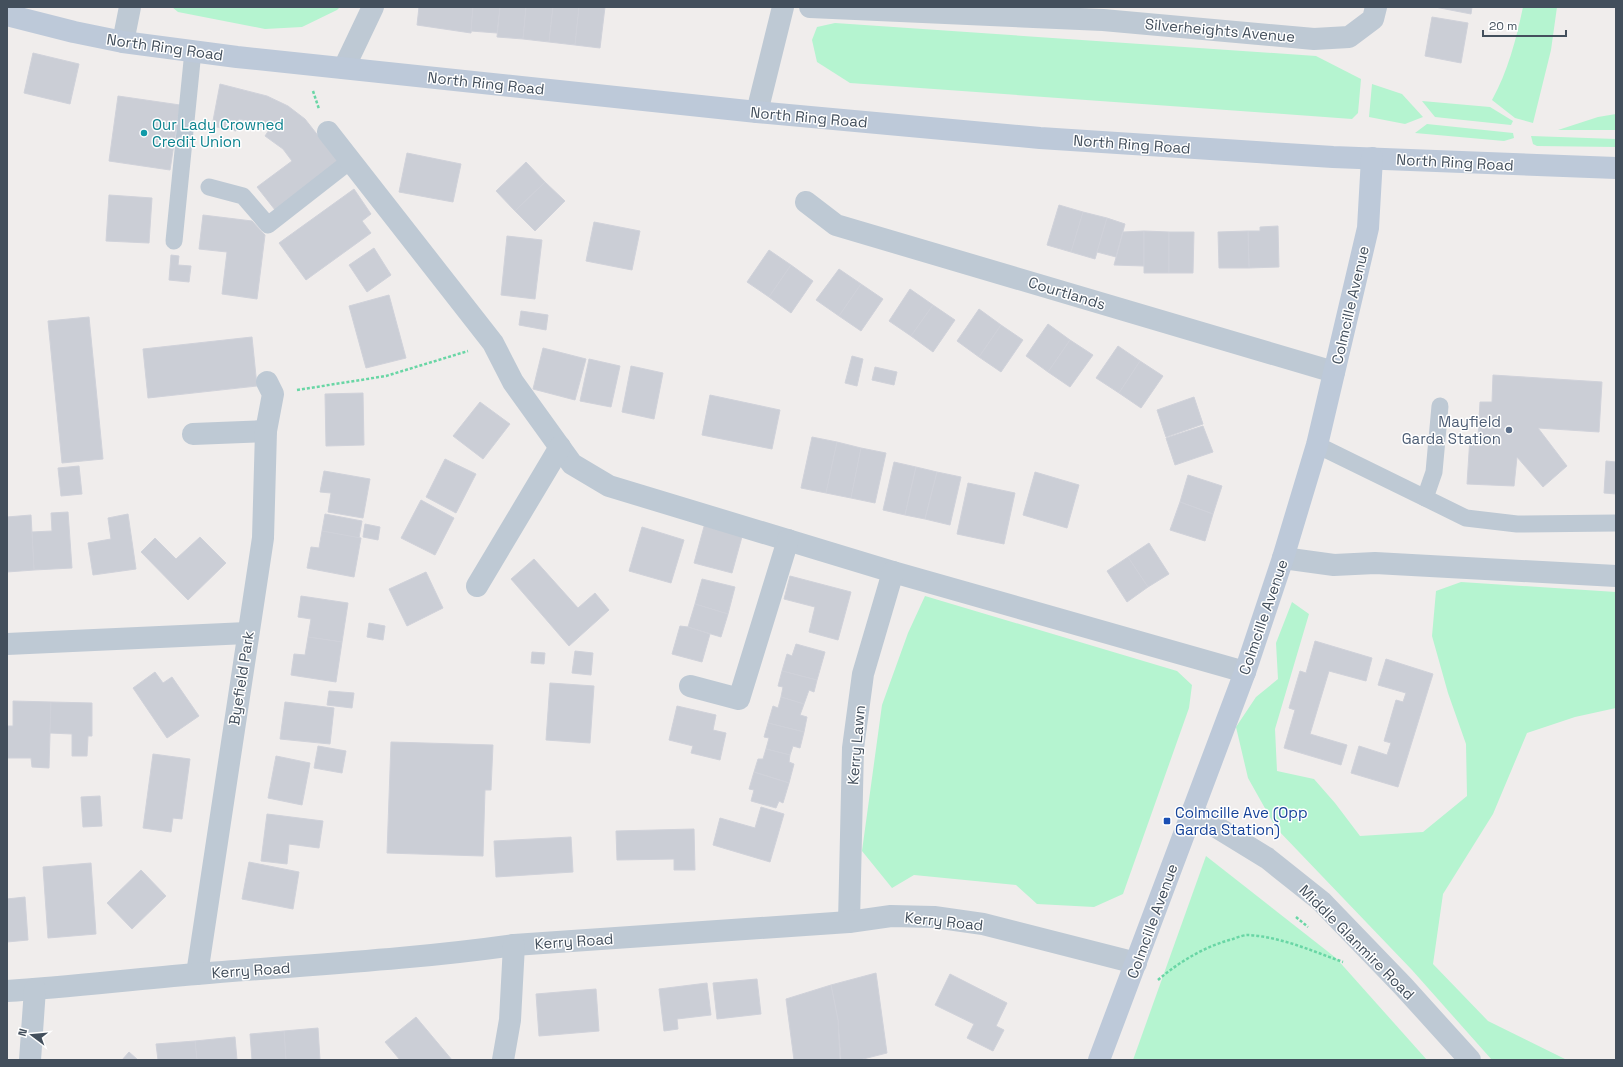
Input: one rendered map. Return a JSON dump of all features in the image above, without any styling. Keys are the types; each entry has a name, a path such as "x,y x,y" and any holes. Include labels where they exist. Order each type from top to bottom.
{"main road":[{"name":"North Ring Road","path":"7,15 74,32 123,42 304,65 757,112 1040,138 1333,157 1616,168"},
{"name":"Colmcille Avenue","path":"1099,1060 1245,672 1283,558 1316,445 1368,228 1372,158"}],"street":[{"path":"123,42 130,7"},
{"path":"344,68 373,7"},
{"path":"757,112 783,7"},
{"name":"Silverheights Avenue","path":"810,7 1104,13 1314,39 1349,37 1374,19 1376,7"},
{"path":"328,132 493,343 513,382 572,464 609,486 893,572 1245,672"},
{"name":"Courtlands","path":"806,202 836,225 1334,372"},
{"name":"Byefield Park","path":"197,974 263,538 266,431 270,388"},
{"path":"193,434 266,431"},
{"path":"476,586 560,447"},
{"path":"690,686 739,699 788,540"},
{"path":"1283,558 1334,565 1375,563 1616,576"},
{"name":"Kerry Lawn","path":"849,922 854,741 863,674 893,572"},
{"path":"7,644 248,633"},
{"name":"Middle Glanmire Road","path":"1192,812 1267,858 1321,901 1403,986 1470,1060"},
{"name":"Kerry Road","path":"7,991 197,974 376,961 514,945 849,922 891,916 934,917 983,924 1136,963"},
{"path":"503,1060 510,1020 514,945"},
{"path":"30,1060 35,989"}],"lane":[{"path":"174,241 193,51"},
{"path":"209,187 243,196 268,225 350,162"},
{"path":"1425,498 1434,472 1440,406"},
{"path":"1316,445 1466,518 1517,524 1616,523"}],"path":[{"path":"304,65 328,132"},
{"path":"270,388 386,376 493,343"},
{"path":"1292,912 1309,928"},
{"path":"1156,981 1169,970 1210,947 1247,935 1285,941 1350,964 1344,959"}],"green space":[{"path":"172,7 340,7 337,10 302,27 265,29 178,12"},
{"path":"1523,7 1557,7 1551,50 1533,123 1515,118 1492,100 1503,78 1511,55"},
{"path":"835,23 1316,56 1361,79 1358,113 1352,119 850,83 817,62 812,40 817,27"},
{"path":"1372,84 1402,94 1423,117 1405,124 1369,117"},
{"path":"1422,101 1490,107 1513,121 1511,125 1435,117"},
{"path":"1616,114 1616,130 1558,130 1598,117"},
{"path":"1427,124 1513,133 1514,138 1504,141 1415,133"},
{"path":"1531,136 1616,139 1616,147 1537,146 1533,144"},
{"path":"1461,582 1616,592 1616,708 1575,717 1527,733 1493,814 1443,894 1433,964 1488,1021 1567,1060 1492,1060 1412,970 1276,828 1248,778 1236,727 1256,697 1278,679 1276,643 1292,602 1309,614 1275,729 1277,771 1314,779 1335,803 1360,836 1423,832 1467,796 1466,744 1448,693 1432,636 1436,591"},
{"path":"925,596 1177,671 1192,685 1189,708 1123,894 1094,907 1037,904 1016,885 914,875 892,888 862,851 882,705 908,633"},
{"path":"1206,856 1336,958 1427,1060 1133,1060"}],"building":[{"path":"419,7 473,7 471,33 417,25"},
{"path":"473,7 500,7 497,33 471,31"},
{"path":"500,7 526,7 523,39 497,37"},
{"path":"526,7 553,7 549,42 523,39"},
{"path":"553,7 579,7 575,45 549,42"},
{"path":"579,7 605,7 600,48 575,45"},
{"path":"1435,7 1472,7 1471,14"},
{"path":"1432,17 1468,23 1461,63 1425,56"},
{"path":"33,53 79,64 70,104 24,93"},
{"path":"220,84 267,96 288,106 305,119 342,166 279,215 257,187 292,161 283,149 265,136 269,130 257,124 239,119 236,131 212,126"},
{"name":"Our Lady Crowned Credit Union","path":"118,96 180,105 170,170 109,161"},
{"path":"407,153 461,164 453,202 399,192"},
{"path":"526,162 545,182 515,211 496,191"},
{"path":"545,182 565,201 535,231 515,211"},
{"path":"354,189 371,214 362,221 371,233 306,280 279,243"},
{"path":"109,195 152,198 149,243 106,241"},
{"path":"1059,205 1083,212 1071,252 1047,245"},
{"path":"1083,212 1107,218 1095,259 1071,252"},
{"path":"203,215 252,221 265,235 257,299 222,294 227,252 199,249"},
{"path":"1107,218 1125,224 1116,257 1097,252"},
{"path":"594,222 640,231 632,270 586,261"},
{"path":"1278,226 1279,267 1249,268 1248,231 1260,231 1260,227"},
{"path":"1144,231 1144,266 1114,265 1123,232"},
{"path":"1144,231 1169,232 1169,273 1144,273"},
{"path":"1248,231 1249,268 1219,268 1218,232"},
{"path":"1169,232 1194,232 1193,273 1169,273"},
{"path":"507,236 542,240 535,299 501,295"},
{"path":"374,248 391,275 367,292 349,265"},
{"path":"769,250 791,265 769,297 747,282"},
{"path":"171,255 179,256 178,265 191,266 189,282 169,280"},
{"path":"791,265 813,281 791,313 769,297"},
{"path":"839,269 861,284 839,316 816,300"},
{"path":"861,284 883,299 861,331 839,316"},
{"path":"910,289 933,305 911,336 889,321"},
{"path":"389,295 406,358 366,368 349,306"},
{"path":"933,305 955,320 933,352 911,336"},
{"path":"979,309 1001,325 979,357 957,341"},
{"path":"521,311 548,315 546,330 519,325"},
{"path":"89,317 103,459 62,463 48,321"},
{"path":"1048,324 1070,340 1048,372 1026,356"},
{"path":"1001,325 1023,340 1001,372 979,357"},
{"path":"252,337 257,386 148,398 143,349"},
{"path":"1070,340 1093,355 1070,387 1048,372"},
{"path":"1118,346 1140,361 1119,393 1096,378"},
{"path":"543,348 586,359 575,400 533,389"},
{"path":"852,356 863,359 857,386 845,383"},
{"path":"589,359 620,366 611,407 580,401"},
{"path":"1140,361 1163,376 1141,408 1119,393"},
{"path":"631,366 663,373 654,419 622,412"},
{"path":"875,367 897,372 894,385 872,380"},
{"name":"Mayfield Garda Station","path":"1493,375 1602,382 1599,432 1538,428 1567,466 1543,487 1517,457 1514,486 1467,484 1470,437 1478,438 1480,402 1492,402"},
{"path":"363,393 364,445 326,446 325,394"},
{"path":"710,395 780,410 772,449 702,435"},
{"path":"1194,397 1203,424 1166,437 1157,410"},
{"path":"480,402 510,424 483,459 453,436"},
{"path":"1203,426 1213,452 1175,465 1166,438"},
{"path":"812,437 837,442 826,493 801,488"},
{"path":"837,442 861,448 851,498 826,493"},
{"path":"861,448 886,453 875,503 851,498"},
{"path":"445,459 476,474 456,513 426,497"},
{"path":"1606,461 1616,462 1616,494 1604,493"},
{"path":"894,462 916,467 905,515 883,510"},
{"path":"79,466 82,494 61,496 58,468"},
{"path":"916,467 937,472 925,519 905,515"},
{"path":"324,471 370,479 363,518 328,512 331,493 320,492"},
{"path":"937,472 961,477 950,525 925,519"},
{"path":"1035,472 1079,485 1067,528 1023,515"},
{"path":"1188,475 1222,486 1213,514 1180,502"},
{"path":"968,483 1015,493 1004,544 957,534"},
{"path":"421,500 454,518 435,555 401,538"},
{"path":"1180,502 1213,514 1205,541 1170,530"},
{"path":"68,512 72,568 34,570 32,532 52,531 51,513"},
{"path":"128,514 136,569 93,575 88,543 111,539 108,518"},
{"path":"325,514 362,521 359,538 322,531"},
{"path":"31,515 34,570 7,572 7,517"},
{"path":"705,523 743,533 732,573 694,563"},
{"path":"365,524 380,527 378,540 363,537"},
{"path":"642,527 684,540 671,583 629,571"},
{"path":"322,531 361,538 354,577 307,568 311,547 319,548"},
{"path":"200,537 226,563 188,600 141,552 155,538 176,559"},
{"path":"1149,543 1169,574 1148,587 1128,557"},
{"path":"1128,557 1148,587 1127,602 1107,571"},
{"path":"534,559 578,608 595,593 609,610 569,646 511,579"},
{"path":"426,572 443,608 407,626 389,589"},
{"path":"790,576 851,592 838,640 809,632 815,607 784,599"},
{"path":"702,579 735,587 728,614 695,604"},
{"path":"301,596 348,603 342,642 308,637 311,619 298,617"},
{"path":"695,604 728,614 721,637 688,627"},
{"path":"369,623 385,626 383,640 367,637"},
{"path":"680,626 710,634 702,662 672,654"},
{"path":"308,637 342,642 336,682 291,675 294,654 305,655"},
{"path":"1315,641 1372,658 1366,681 1329,671 1310,734 1347,745 1341,765 1284,748 1295,710 1289,708 1300,671 1306,673"},
{"path":"796,644 825,652 817,680 782,671 787,654 792,656"},
{"path":"575,651 593,653 591,675 572,673"},
{"path":"532,652 545,653 544,664 531,663"},
{"path":"1386,659 1433,674 1398,787 1351,773 1359,746 1387,755 1391,743 1384,741 1396,700 1403,702 1406,693 1378,685"},
{"path":"782,671 817,680 814,692 809,690 804,704 781,697 783,687 778,686"},
{"path":"155,672 163,683 172,677 199,716 167,738 133,688"},
{"path":"550,683 594,686 590,743 546,740"},
{"path":"329,691 354,693 352,708 327,705"},
{"path":"781,697 804,704 800,715 807,717 804,732 768,723 773,706 778,708"},
{"path":"13,701 51,702 49,768 32,767 31,758 7,758 7,726 13,726"},
{"path":"51,702 92,703 92,736 88,736 87,756 72,756 72,734 50,733"},
{"path":"285,702 334,708 330,744 280,739"},
{"path":"677,706 716,715 713,730 726,733 720,760 691,753 693,746 669,740"},
{"path":"768,723 804,732 800,748 793,746 790,755 766,749 769,738 764,737"},
{"path":"391,742 493,745 491,790 485,790 483,856 387,853"},
{"path":"318,746 346,751 342,773 314,768"},
{"path":"766,749 790,755 789,762 794,764 789,783 754,772 758,759 763,759"},
{"path":"153,754 190,759 182,819 173,818 171,832 143,828"},
{"path":"276,756 310,763 302,805 268,798"},
{"path":"754,772 789,783 783,803 779,801 776,808 751,801 754,790 749,789"},
{"path":"100,796 102,826 83,827 81,797"},
{"path":"761,807 784,814 770,862 713,845 720,818 755,828"},
{"path":"267,814 323,821 319,848 289,844 287,864 261,861"},
{"path":"694,829 695,870 674,870 674,859 617,860 616,831"},
{"path":"571,837 573,872 496,877 494,841"},
{"path":"249,862 299,872 293,909 242,899"},
{"path":"91,863 96,934 48,938 43,867"},
{"path":"141,870 166,896 132,929 107,903"},
{"path":"25,897 28,940 7,942 7,899"},
{"path":"876,973 887,1053 859,1060 841,1060 838,1020 831,985"},
{"path":"950,974 1007,1003 996,1026 1004,1030 993,1051 967,1038 974,1024 935,1005"},
{"path":"757,979 761,1014 717,1019 713,983"},
{"path":"707,983 711,1015 677,1019 678,1029 664,1031 659,989"},
{"path":"831,985 838,1020 840,1060 794,1060 786,999"},
{"path":"596,989 599,1031 539,1036 536,994"},
{"path":"416,1017 452,1060 400,1060 385,1042"},
{"path":"318,1028 320,1060 286,1060 284,1031"},
{"path":"284,1031 286,1060 252,1060 250,1034"},
{"path":"235,1037 237,1060 197,1060 195,1041"},
{"path":"195,1041 197,1060 158,1060 156,1044"},
{"path":"129,1052 138,1060 122,1060"}],"place":[{"name":"Our Lady Crowned Credit Union","path":"144,133"},
{"name":"Mayfield Garda Station","path":"1509,430"},
{"name":"Colmcille Ave (Opp Garda Station)","path":"1167,821"}]}
